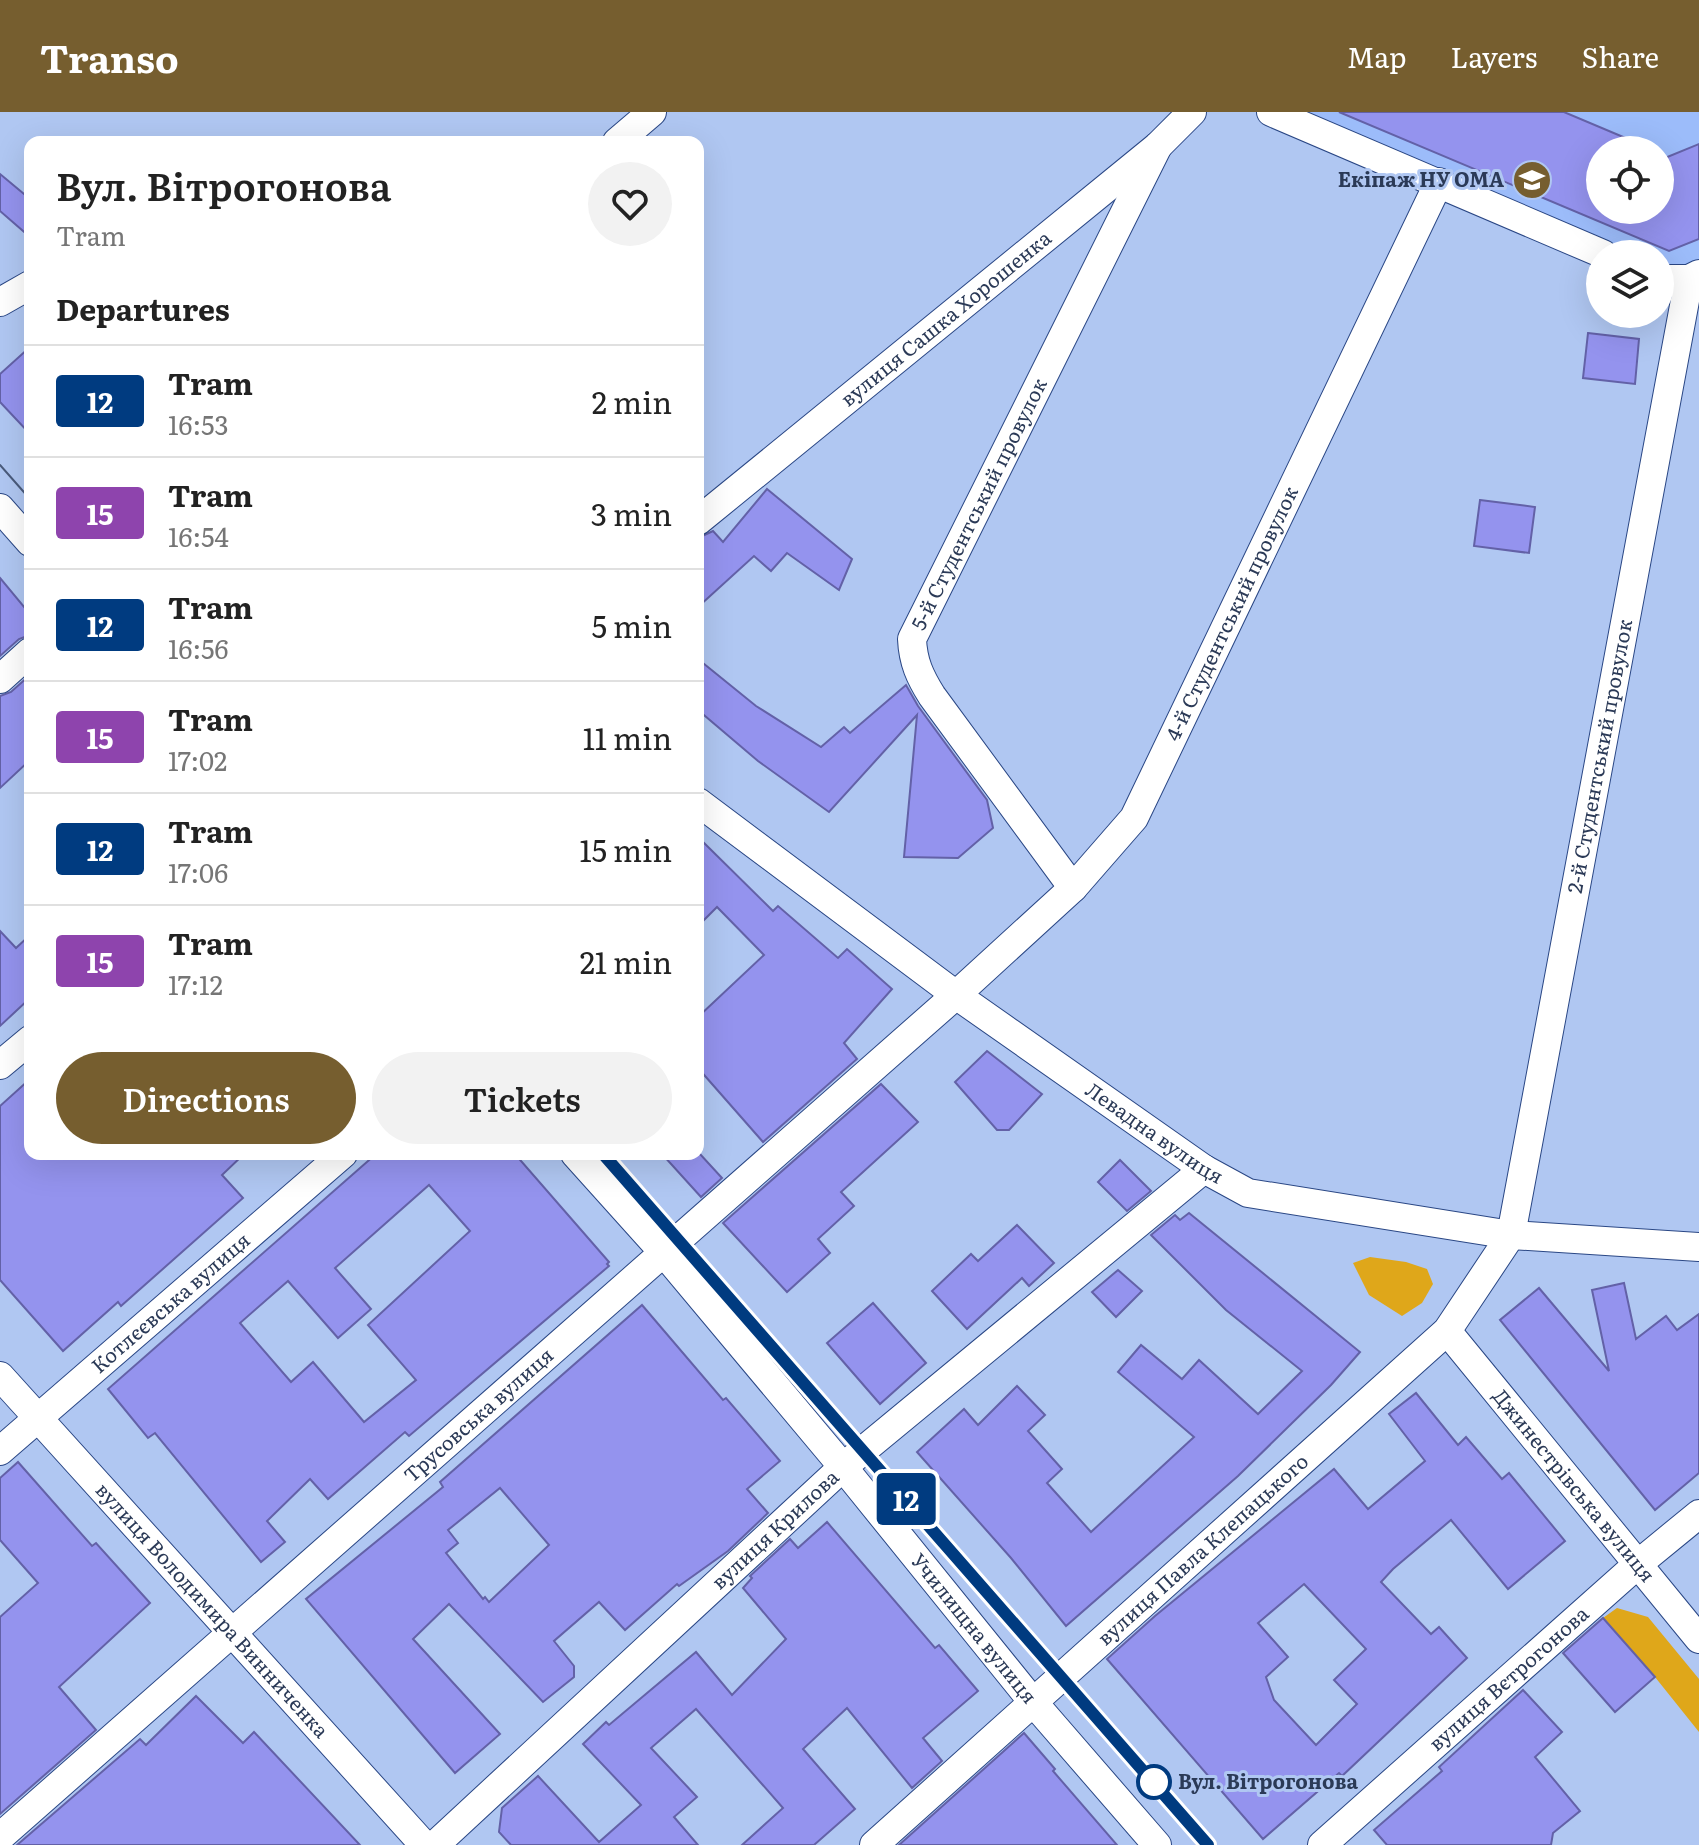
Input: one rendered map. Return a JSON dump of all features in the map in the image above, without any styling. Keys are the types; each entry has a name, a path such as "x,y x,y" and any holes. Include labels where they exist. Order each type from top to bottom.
{"street":[{"path":"624,136 652,112"},
{"name":"вулиця Сашка Хорошенка","path":"704,516 1158,146 1192,112"},
{"path":"1271,112 1586,247"},
{"name":"5-й Студентський провулок","path":"1073,888 932,696 919,675 913,657 912,639 1158,146"},
{"name":"4-й Студентський провулок","path":"956,995 1073,888 1134,818 1439,182"},
{"path":"1674,278 1694,276"},
{"name":"2-й Студентський провулок","path":"1511,1235 1694,276"},
{"path":"0,302 24,288"},
{"path":"0,508 24,535"},
{"path":"0,679 24,657"},
{"name":"Левадна вулиця","path":"705,818 1204,1169 1248,1193 1511,1235 1699,1247"},
{"name":"Трусовська вулиця","path":"0,1837 956,995"},
{"path":"0,1065 24,1045"},
{"name":"Котлєєвська вулиця","path":"0,1451 336,1160"},
{"name":"Училищна вулиця","path":"580,1160 664,1253 843,1467 1033,1702 1157,1845"},
{"name":"вулиця Крилова","path":"435,1845 843,1467 1204,1169"},
{"name":"вулиця Павла Клепацького","path":"874,1845 1447,1331 1511,1235"},
{"name":"Джинестрівська вулиця","path":"1447,1331 1699,1639"},
{"name":"вулиця Володимира Винниченка","path":"0,1376 229,1633 424,1845"},
{"name":"вулиця Вєтрогонова","path":"1322,1845 1638,1564 1699,1514"}],"shaded area":[{"name":"Екіпаж НУ ОМА","path":"1308,112 1699,112 1699,262 1687,267 1674,266 1674,240 1603,240"},
{"path":"1370,1257 1406,1262 1427,1269 1433,1284 1422,1303 1402,1316 1369,1295 1353,1263"},
{"path":"1617,1608 1648,1617 1699,1679 1699,1732 1603,1618"}],"building":[{"path":"1339,112 1564,112 1621,136 1586,136 1586,216"},
{"path":"1699,144 1699,239 1674,249 1674,240 1643,240 1605,224 1674,224 1674,154"},
{"path":"0,174 24,194 24,232 0,211"},
{"path":"1588,333 1639,339 1635,384 1583,378"},
{"path":"24,352 24,428 0,402 0,374"},
{"path":"767,489 852,559 839,590 787,553 771,571 754,556 704,602 704,535 713,531 723,542"},
{"path":"1480,500 1535,507 1529,553 1474,546"},
{"path":"0,578 24,607 24,637 0,656"},
{"path":"704,664 756,706 821,747 844,727 850,733 906,685 987,800 993,828 958,858 904,857 917,715 829,812 758,761 704,715"},
{"path":"24,680 24,766 0,788 0,696 11,692"},
{"path":"704,843 773,911 778,906 838,958 847,949 892,989 844,1043 857,1059 763,1142 704,1075 704,1011 764,955 717,907 704,920"},
{"path":"0,931 16,948 24,941 24,1004 0,1026"},
{"path":"987,1051 1042,1094 1009,1130 997,1130 955,1082"},
{"path":"24,1084 24,1160 238,1160 222,1175 243,1198 121,1306 118,1302 63,1351 0,1280 0,1106"},
{"path":"881,1084 918,1122 841,1192 854,1206 818,1239 830,1253 787,1292 723,1223"},
{"path":"704,1158 722,1178 701,1197 667,1160"},
{"path":"369,1160 520,1160 609,1262 609,1266 409,1436 405,1432 328,1499 310,1479 267,1521 285,1542 261,1562 155,1433 148,1438 108,1389","holes":["429,1185 470,1231 368,1325 416,1380 364,1422 313,1362 291,1382 240,1323 288,1281 338,1338 371,1309 335,1268"]},
{"path":"1120,1160 1151,1191 1127,1211 1098,1182"},
{"path":"1189,1213 1360,1352 1331,1385 1238,1476 1066,1626 1011,1558 917,1452 964,1409 978,1425 1017,1386 1045,1415 1028,1431 1062,1469 1047,1483 1091,1532 1194,1437 1118,1372 1141,1345 1182,1379 1199,1360 1258,1414 1302,1371 1226,1310 1151,1235 1175,1215 1180,1220"},
{"path":"1017,1225 1054,1263 1029,1286 1022,1278 967,1329 932,1291 971,1254 978,1261"},
{"path":"1118,1270 1142,1291 1116,1317 1092,1292"},
{"path":"1624,1283 1636,1339 1666,1316 1677,1330 1699,1314 1699,1473 1655,1510 1500,1320 1539,1288 1609,1371 1592,1290"},
{"path":"873,1303 926,1363 880,1404 827,1343"},
{"path":"642,1305 780,1461 747,1489 768,1513 728,1551 679,1586 677,1584 625,1630 599,1602 554,1641 574,1666 574,1677 543,1702 449,1604 413,1639 500,1734 455,1773 306,1599 443,1487 440,1482","holes":["500,1488 549,1545 489,1602 485,1597 483,1599 446,1553 458,1543 448,1530"]},
{"path":"1416,1393 1458,1445 1466,1437 1502,1479 1509,1473 1565,1541 1508,1589 1451,1520 1393,1569 1381,1582 1431,1634 1439,1627 1467,1658 1342,1776 1339,1773 1263,1839 1107,1659 1334,1469 1368,1509 1425,1461 1389,1414","holes":["1304,1584 1366,1649 1334,1680 1357,1704 1316,1745 1274,1700 1266,1677 1288,1657 1258,1623"]},
{"path":"18,1462 92,1546 96,1543 150,1603 59,1687 96,1730 0,1814 0,1617 38,1583 0,1540 0,1478"},
{"path":"827,1522 935,1648 939,1645 978,1691 923,1738 942,1761 912,1788 847,1708 803,1749 855,1809 814,1845 742,1845 783,1808 696,1709 651,1748 697,1797 674,1817 698,1845 511,1845 499,1832 502,1808 538,1776 599,1842 641,1805 583,1744 606,1722 609,1725 696,1652 732,1695 786,1639 743,1588 752,1578 750,1576 790,1539 798,1548"},
{"path":"1603,1618 1655,1677 1615,1712 1563,1653"},
{"path":"1523,1690 1562,1732 1535,1757 1580,1811 1553,1833 1551,1845 1387,1845 1374,1830 1442,1771 1439,1767"},
{"path":"196,1696 243,1743 254,1732 360,1845 17,1845 140,1739 146,1745"},
{"path":"1024,1733 1117,1845 899,1845"}],"tram line":[{"path":"0,465 24,492"},
{"path":"608,1160 1208,1845"},
{"name":"12","path":"608,1160 1208,1845"}],"place":[{"name":"Екіпаж НУ ОМА","path":"1532,180"},
{"name":"Вул. Вітрогонова","path":"1154,1782"}]}
